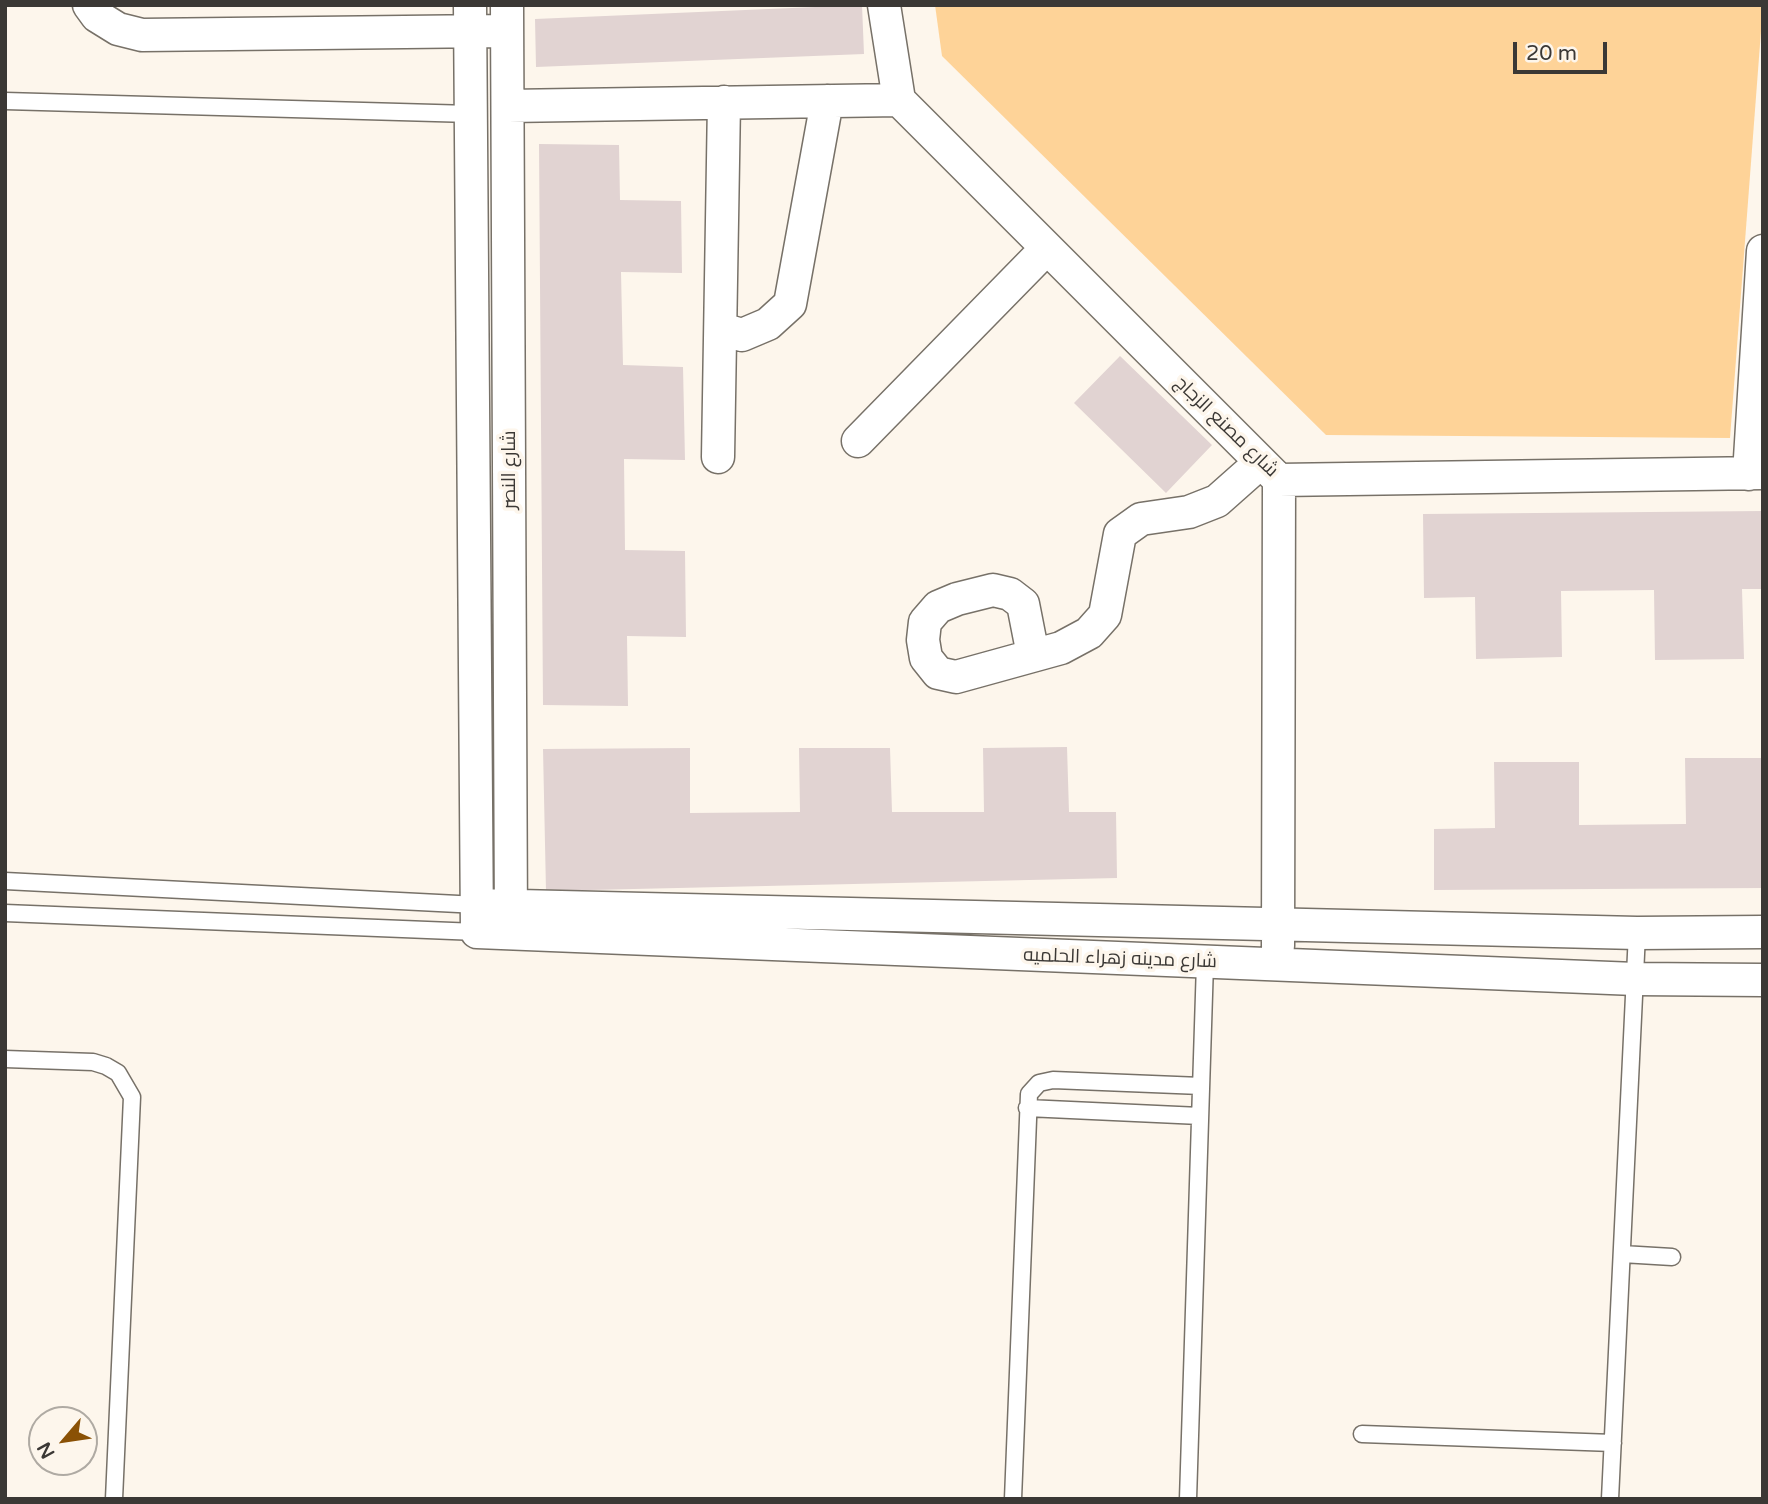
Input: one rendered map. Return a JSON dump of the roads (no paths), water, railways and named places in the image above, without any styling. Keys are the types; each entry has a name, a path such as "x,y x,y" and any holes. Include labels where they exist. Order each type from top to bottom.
{"street":[{"path":"89,5 97,16 118,29 142,35 507,18"},
{"path":"509,106 899,100 884,5"},
{"name":"شارع النصر","path":"507,18 511,920"},
{"name":"شارع النصر","path":"470,19 478,918"},
{"name":"شارع مصنع الزجاج","path":"899,100 1046,250 1270,471 1756,474"},
{"path":"720,329 743,335 768,324 790,304 827,101"},
{"path":"719,457 724,102"},
{"path":"858,441 1046,250"},
{"path":"1756,474 1763,251"},
{"path":"1033,655 1061,648 1089,633 1105,615 1120,534 1141,519 1189,512 1217,501 1270,471 1278,965"},
{"name":"شارع مدينه زهراء الحلميه","path":"478,918 1205,963 1635,979 1763,980"},
{"name":"شارع مدينه زهراء الحلميه","path":"511,920 1278,925 1637,933 1763,932"}],"lane":[{"path":"5,102 471,114"},
{"path":"5,881 478,918"},
{"path":"5,914 478,918"},
{"path":"1610,1499 1637,933"},
{"path":"1188,1499 1205,963"},
{"path":"5,1059 93,1062 118,1073 132,1097 114,1499"},
{"path":"1013,1499 1029,1094 1039,1083 1053,1080 1201,1086"},
{"path":"1027,1108 1200,1116"},
{"path":"1622,1254 1672,1257"},
{"path":"1362,1434 1613,1443"}]}
